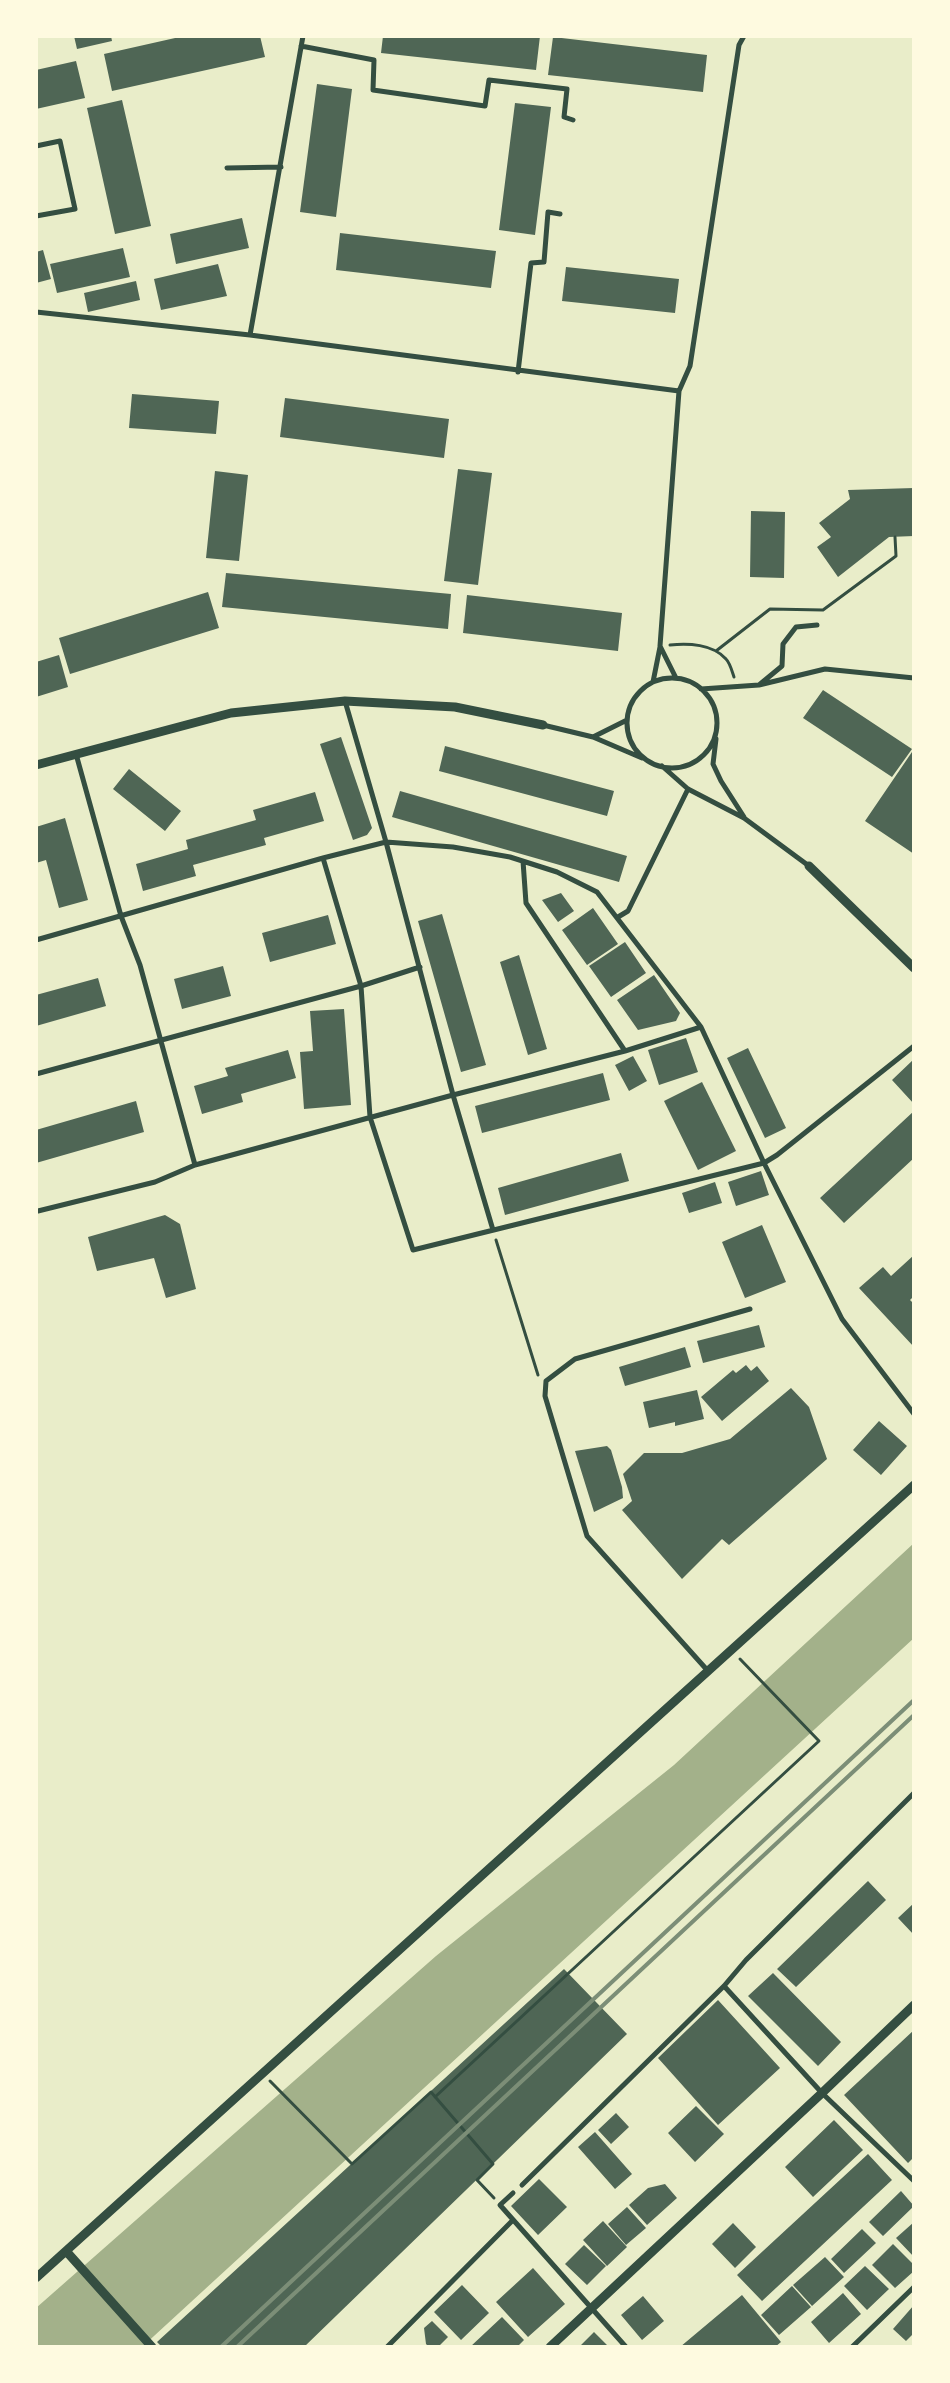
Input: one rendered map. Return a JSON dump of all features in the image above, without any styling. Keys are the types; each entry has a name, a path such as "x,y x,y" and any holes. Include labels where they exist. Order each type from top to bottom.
{"street":[{"path":"250,336 281,167 302,36"},
{"path":"653,682 660,646 679,391 690,366 739,45 744,36"},
{"path":"301,46 374,60 373,90 485,106 488,80 567,89 564,117 573,120"},
{"path":"36,146 60,141 75,209 36,216"},
{"path":"227,168 281,167"},
{"path":"518,372 531,263 544,262 548,212 560,214"},
{"path":"36,312 250,336 518,372 679,391"},
{"path":"759,685 782,666 783,644 796,627 817,625"},
{"path":"660,646 676,678"},
{"path":"701,689 759,685 825,669 914,678"},
{"path":"649,761 639,754 632,744 627,720 635,697 653,682 676,678 690,681 701,689 711,701 716,715 713,764 721,782 744,818"},
{"path":"36,765 231,713 345,701 455,707 544,725 593,737 662,766 676,767 690,764 702,756 711,744 716,731"},
{"path":"345,701 386,842 453,1095 493,1230"},
{"path":"593,737 627,720"},
{"path":"76,754 122,916 140,965 195,1165"},
{"path":"662,766 688,789 744,818 809,866 914,968"},
{"path":"618,916 628,911 688,789"},
{"path":"36,940 323,858 386,842 453,847 510,857 557,872 597,892 618,916 700,1028 842,1320 914,1414"},
{"path":"323,858 361,986 370,1117 413,1250 764,1163 777,1155 914,1046"},
{"path":"523,861 526,903 625,1050"},
{"path":"36,1074 361,986 420,967"},
{"path":"38,1210 155,1182 195,1165 625,1050 700,1028"},
{"path":"708,1671 587,1536 545,1396 546,1381 575,1358 750,1309"},
{"path":"36,2278 914,1485"},
{"path":"522,2185 724,1986 746,1960 914,1793"},
{"path":"724,1986 822,2093 914,2181"},
{"path":"550,2347 914,2005"},
{"path":"513,2192 500,2205 626,2347"},
{"path":"387,2347 513,2220"},
{"path":"66,2251 152,2347"},
{"path":"852,2347 914,2287"}],"path":[{"path":"716,651 770,609 823,610 896,556 895,537"},
{"path":"660,646 684,644 706,647 716,651 726,659 735,683"},
{"path":"493,1230 545,1396"},
{"path":"435,2097 820,1741 743,1662"},
{"path":"263,2073 352,2164 431,2092 494,2164 477,2180 500,2205"}],"shaded area":[{"path":"914,1543 914,1638 142,2347 36,2347 36,2308 436,1956 674,1765"}],"building":[{"path":"74,36 111,36 112,41 77,49"},
{"path":"184,36 260,36 265,57 112,91 104,54"},
{"path":"383,36 540,36 536,70 381,53"},
{"path":"553,37 707,55 703,92 548,75"},
{"path":"76,61 85,98 36,109 36,70"},
{"path":"317,84 352,89 336,217 300,212"},
{"path":"122,100 151,226 115,234 87,108"},
{"path":"515,103 551,107 535,235 499,230"},
{"path":"242,218 249,248 176,264 170,234"},
{"path":"340,233 496,251 491,288 336,270"},
{"path":"123,248 130,277 57,293 50,264"},
{"path":"43,250 51,279 36,283 36,252"},
{"path":"218,264 227,296 161,310 154,279"},
{"path":"566,267 679,279 675,313 562,301"},
{"path":"136,281 140,300 88,312 84,293"},
{"path":"132,394 219,401 216,434 129,428"},
{"path":"285,398 449,419 444,458 280,437"},
{"path":"458,469 492,473 478,585 444,581"},
{"path":"215,471 248,475 239,561 206,558"},
{"path":"914,488 914,536 889,537 838,577 817,547 831,537 819,523 850,499 848,490"},
{"path":"751,511 785,512 784,578 750,577"},
{"path":"226,573 451,594 448,629 222,607"},
{"path":"208,592 219,628 70,674 59,638"},
{"path":"467,595 622,613 618,651 463,633"},
{"path":"59,655 68,687 36,697 36,662"},
{"path":"823,690 912,749 892,777 803,718"},
{"path":"341,737 372,828 367,835 353,840 320,744"},
{"path":"445,746 614,791 607,816 439,771"},
{"path":"914,749 914,854 865,821"},
{"path":"129,769 181,811 165,831 113,789"},
{"path":"400,791 627,856 619,882 392,817"},
{"path":"315,792 324,821 264,838 266,845 193,865 196,876 143,891 136,864 188,849 186,840 256,820 253,810"},
{"path":"65,818 88,900 59,908 46,860 36,863 36,827"},
{"path":"561,893 574,911 558,922 542,900"},
{"path":"593,908 618,944 587,965 562,930"},
{"path":"442,914 486,1065 461,1072 418,921"},
{"path":"328,915 336,944 270,962 262,933"},
{"path":"625,942 646,973 611,997 589,966"},
{"path":"519,955 547,1049 528,1055 500,962"},
{"path":"223,966 231,996 182,1009 174,979"},
{"path":"654,975 680,1013 676,1021 638,1030 617,1000"},
{"path":"98,978 106,1006 36,1026 36,995"},
{"path":"344,1009 351,1105 304,1109 300,1052 313,1051 310,1011"},
{"path":"686,1038 698,1072 659,1085 648,1050"},
{"path":"748,1048 786,1128 765,1138 727,1058"},
{"path":"288,1050 296,1078 241,1094 243,1102 202,1114 194,1086 228,1076 225,1068"},
{"path":"633,1056 647,1081 629,1091 615,1065"},
{"path":"914,1059 914,1104 892,1080"},
{"path":"603,1073 610,1100 482,1133 475,1106"},
{"path":"702,1082 736,1151 698,1170 664,1101"},
{"path":"136,1101 144,1132 36,1163 36,1130"},
{"path":"914,1111 914,1158 844,1223 820,1198"},
{"path":"621,1153 629,1181 505,1215 498,1188"},
{"path":"761,1171 769,1195 736,1206 728,1182"},
{"path":"715,1182 722,1203 689,1213 682,1193"},
{"path":"165,1215 180,1224 196,1289 166,1298 154,1258 97,1271 88,1237"},
{"path":"762,1225 786,1282 745,1298 722,1242"},
{"path":"914,1255 914,1296 910,1300 914,1304 914,1347 859,1288 883,1267 891,1276"},
{"path":"759,1325 765,1347 703,1363 697,1341"},
{"path":"685,1347 691,1367 625,1386 619,1367"},
{"path":"746,1365 751,1371 757,1366 769,1381 722,1421 701,1397 733,1370 736,1373"},
{"path":"791,1388 809,1407 827,1459 729,1545 722,1539 682,1579 622,1510 632,1501 623,1474 644,1453 682,1453 730,1439"},
{"path":"697,1390 704,1419 675,1426 675,1422 649,1428 643,1402"},
{"path":"879,1421 907,1446 881,1475 853,1450"},
{"path":"607,1446 611,1450 622,1487 623,1498 594,1512 575,1451"},
{"path":"868,1881 886,1900 796,1987 777,1969"},
{"path":"914,1903 914,1935 898,1918"},
{"path":"564,1969 627,2034 304,2347 160,2345 157,2342"},
{"path":"773,1973 841,2042 818,2066 748,1996"},
{"path":"718,2000 780,2068 718,2125 658,2058"},
{"path":"914,2030 914,2157 908,2163 844,2095"},
{"path":"696,2106 724,2134 695,2162 668,2133"},
{"path":"616,2113 629,2127 611,2144 598,2130"},
{"path":"834,2120 863,2150 813,2197 785,2167"},
{"path":"595,2132 632,2174 615,2189 578,2147"},
{"path":"868,2154 892,2180 762,2301 737,2275"},
{"path":"539,2179 567,2207 538,2235 511,2206"},
{"path":"665,2184 677,2198 647,2225 629,2205 648,2188"},
{"path":"901,2191 914,2206 883,2236 869,2222"},
{"path":"627,2207 646,2228 626,2245 608,2224"},
{"path":"603,2221 627,2247 607,2266 583,2240"},
{"path":"914,2222 914,2257 896,2238"},
{"path":"733,2223 756,2247 735,2268 712,2244"},
{"path":"862,2229 876,2243 844,2273 831,2259"},
{"path":"893,2244 914,2265 914,2271 895,2288 872,2265"},
{"path":"584,2245 606,2266 587,2285 565,2264"},
{"path":"825,2257 844,2277 812,2306 793,2285"},
{"path":"865,2266 889,2289 867,2310 844,2286"},
{"path":"533,2268 565,2304 528,2337 496,2302"},
{"path":"462,2285 489,2313 461,2340 434,2312"},
{"path":"792,2286 811,2307 779,2335 761,2315"},
{"path":"843,2293 861,2314 829,2343 811,2322"},
{"path":"742,2295 781,2342 775,2347 680,2347"},
{"path":"643,2296 664,2321 642,2340 621,2315"},
{"path":"914,2305 914,2333 906,2341 893,2329"},
{"path":"502,2317 524,2340 517,2347 470,2347"},
{"path":"432,2321 448,2337 438,2347 429,2347 426,2344 424,2328"},
{"path":"594,2332 609,2347 579,2347"}],"railway":[{"path":"221,2347 914,1700"},
{"path":"237,2347 914,1715"}]}
